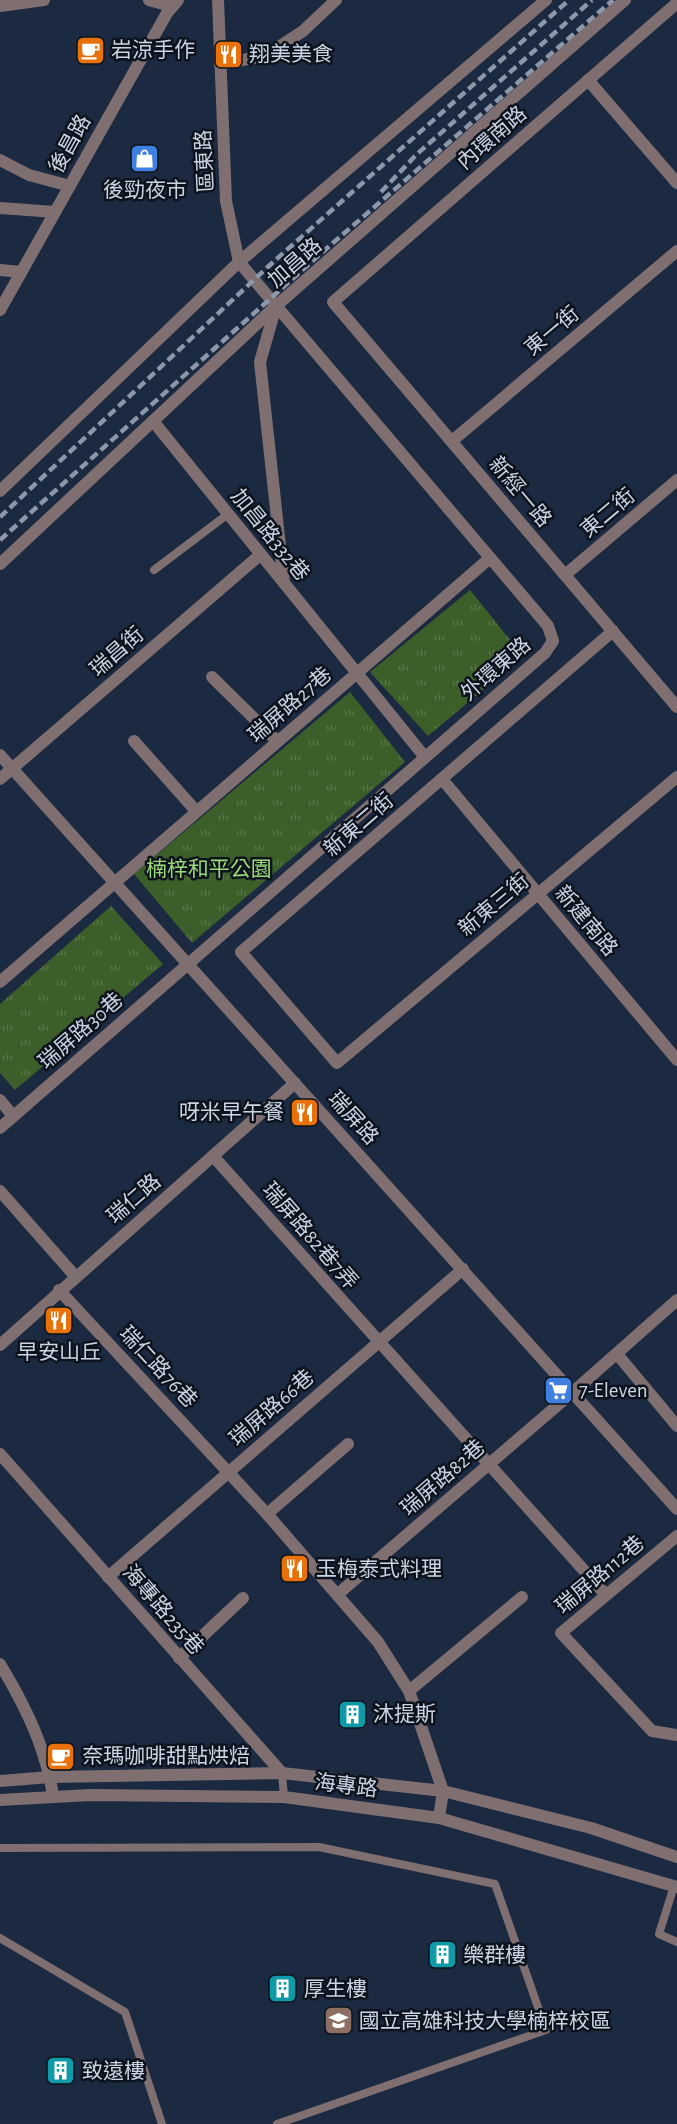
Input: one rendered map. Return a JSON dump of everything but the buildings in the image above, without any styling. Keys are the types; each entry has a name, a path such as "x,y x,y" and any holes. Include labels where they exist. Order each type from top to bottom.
{"street":[{"path":"0,6 44,0"},
{"path":"149,0 174,3"},
{"name":"區東路","path":"218,0 226,201 239,262 276,306"},
{"path":"220,64 265,56 303,31 336,0"},
{"name":"加昌路","path":"0,491 239,262 546,0"},
{"name":"加昌路","path":"0,564 276,306 625,0"},
{"name":"後昌路","path":"0,310 174,3"},
{"name":"內環南路","path":"333,302 677,3"},
{"path":"588,80 677,183"},
{"path":"0,160 29,175 70,186"},
{"path":"0,208 55,212"},
{"name":"東一街","path":"452,441 677,251"},
{"path":"0,270 21,272"},
{"name":"新經一路","path":"333,302 677,707"},
{"path":"276,306 260,362 285,583"},
{"name":"外環東路","path":"188,963 545,653 553,641 548,626 276,306"},
{"name":"加昌路332巷","path":"153,421 424,756"},
{"name":"東二街","path":"565,575 677,480"},
{"name":"瑞昌街","path":"0,779 260,555"},
{"name":"瑞屏路27巷","path":"0,982 490,558"},
{"name":"新東二街","path":"337,1063 242,952 613,632"},
{"path":"212,677 277,741"},
{"path":"134,741 196,811"},
{"name":"瑞屏路","path":"0,755 677,1509"},
{"name":"新東三街","path":"337,1063 677,777"},
{"name":"新建南路","path":"442,779 677,1060"},
{"name":"瑞屏路30巷","path":"0,1128 188,963"},
{"name":"瑞仁路","path":"0,1345 59,1290 295,1083"},
{"path":"0,1100 13,1116"},
{"name":"瑞屏路82巷7弄","path":"213,1156 378,1343 489,1464"},
{"path":"0,1191 75,1276"},
{"name":"瑞屏路66巷","path":"108,1577 462,1269"},
{"name":"瑞仁路76巷","path":"59,1290 228,1471"},
{"name":"瑞屏路82巷","path":"338,1594 677,1300"},
{"path":"617,1354 677,1426"},
{"path":"267,1514 348,1444"},
{"name":"海專路235巷","path":"0,1454 282,1773"},
{"path":"489,1464 606,1595"},
{"path":"228,1471 378,1642 409,1691 443,1791 439,1818"},
{"name":"瑞屏路112巷","path":"677,1536 561,1633 651,1731 677,1735"},
{"path":"409,1691 522,1597"},
{"path":"179,1658 243,1599"},
{"path":"0,1664 21,1698 41,1745 50,1777 52,1796"},
{"name":"海專路","path":"0,1781 50,1777 282,1773 443,1791 591,1828 677,1857"},
{"name":"海專路","path":"0,1800 52,1796 284,1797 439,1818 676,1884"}],"lane":[{"path":"154,570 228,514"},
{"path":"282,1773 284,1797"},
{"path":"0,1848 319,1847 495,1884 546,2030 277,2124"},
{"path":"676,1884 659,1934 677,1942"},
{"path":"0,1938 125,2012 162,2124"}],"green space":[{"path":"470,590 523,656 428,736 370,672"},
{"name":"楠梓和平公園","path":"350,692 405,762 192,943 134,874"},
{"name":"楠梓和平公園","path":"111,906 163,964 15,1090 0,1073 0,1004"}],"railway":[{"path":"0,517 271,264 569,0"},
{"path":"381,192 417,154 592,0"},
{"path":"0,540 326,249 613,0"}],"place":[{"name":"岩涼手作","path":"90,50"},
{"name":"翔美美食","path":"228,54"},
{"name":"後勁夜市","path":"145,159"},
{"name":"呀米早午餐","path":"305,1112"},
{"name":"早安山丘","path":"59,1321"},
{"name":"7-Eleven","path":"558,1390"},
{"name":"玉梅泰式料理","path":"295,1569"},
{"name":"沐提斯","path":"352,1714"},
{"name":"奈瑪咖啡甜點烘焙","path":"61,1756"},
{"name":"樂群樓","path":"442,1955"},
{"name":"厚生樓","path":"283,1989"},
{"name":"國立高雄科技大學楠梓校區","path":"338,2021"},
{"name":"致遠樓","path":"61,2071"}]}
